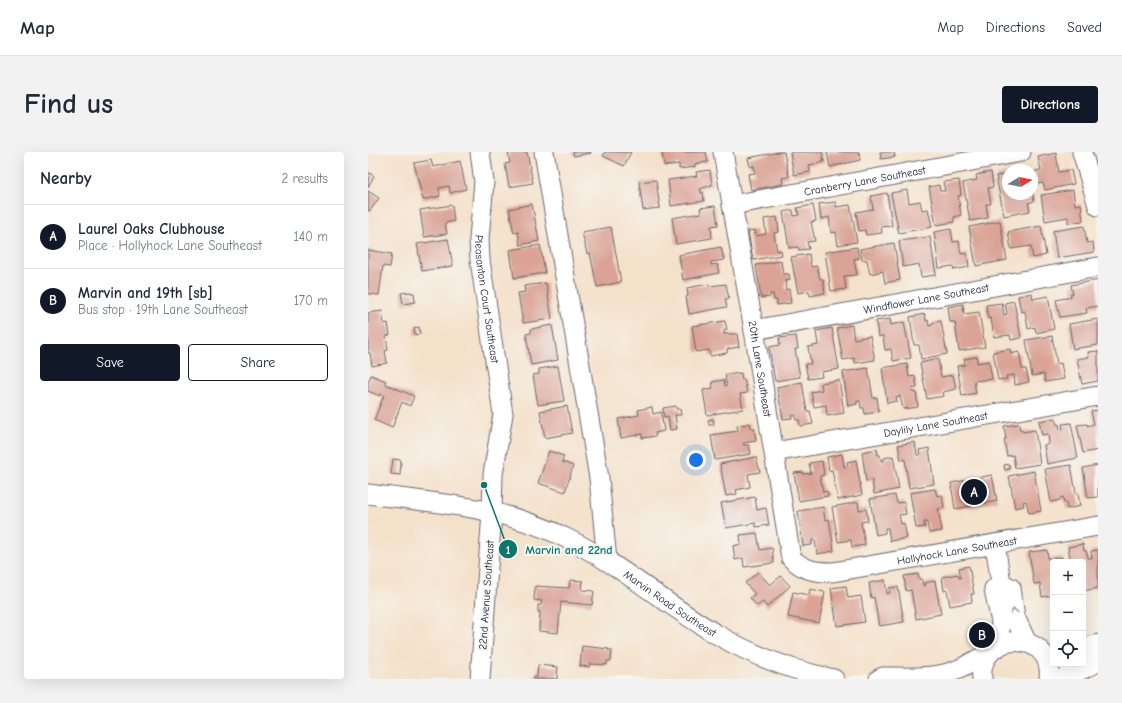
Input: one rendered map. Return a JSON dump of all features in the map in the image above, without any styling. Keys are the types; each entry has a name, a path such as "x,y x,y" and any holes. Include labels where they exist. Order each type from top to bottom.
{"street":[{"name":"Pleasanton Court Southeast","path":"480,152 484,182 480,260 503,414 493,474 492,512"},
{"path":"544,152 599,478 607,561"},
{"name":"20th Lane Southeast","path":"723,152 792,558 800,566 816,572"},
{"name":"Cranberry Lane Southeast","path":"732,205 1021,152"},
{"path":"1082,152 1098,206"},
{"name":"Windflower Lane Southeast","path":"754,330 1098,267"},
{"name":"Daylily Lane Southeast","path":"774,452 1098,396"},
{"name":"Marvin Road Southeast","path":"368,494 492,512 541,527 567,538 607,561 709,630 742,648 796,669 834,679"},
{"name":"22nd Avenue Southeast","path":"480,679 492,512"},
{"name":"Hollyhock Lane Southeast","path":"816,572 833,572 1098,526"},
{"path":"995,544 1001,583"},
{"path":"1001,583 1012,588 1015,617 1047,658 1049,664 1049,679"},
{"path":"982,679 983,661 994,650 1001,622 994,589 1001,583"},
{"path":"879,679 883,677 922,677 956,671 1010,641 1041,649"},
{"path":"1086,648 1098,644"},
{"path":"1061,679 1098,662"}],"building":[{"path":"527,152 533,183 509,187 505,164 510,163 508,153"},
{"path":"573,152 591,152 591,153 574,156"},
{"path":"605,152 631,152 624,166 603,156"},
{"path":"662,152 706,152 708,162 695,164 695,167 679,169 679,164 664,166"},
{"path":"784,152 789,177 782,178 783,184 751,190 748,174 755,173 754,166 750,167 748,158"},
{"path":"790,152 822,152 824,162 809,165 810,172 794,175"},
{"path":"827,152 859,152 860,160 830,167"},
{"path":"880,152 894,152 895,157 881,159"},
{"path":"1056,153 1059,172 1071,170 1074,184 1045,190 1043,183 1038,184 1038,170 1041,170 1038,157"},
{"path":"431,160 433,167 460,161 466,189 450,193 449,186 439,188 440,196 423,200 414,163"},
{"path":"710,170 712,185 700,189 701,193 703,192 704,201 671,206 668,180 697,176 696,172"},
{"path":"368,172 374,176 368,187"},
{"path":"991,172 993,187 988,188 991,204 986,204 988,218 970,221 963,183 977,180 976,175"},
{"path":"1002,175 1002,200 1034,200 1028,203 1030,211 1004,216 996,176"},
{"path":"656,180 660,208 643,210 639,182"},
{"path":"959,180 961,195 958,196 961,215 954,217 954,222 936,225 929,187 939,185 940,191 945,191 943,182"},
{"path":"907,190 909,203 920,201 922,210 928,209 932,227 899,233 891,193"},
{"path":"1073,190 1075,205 1081,204 1083,221 1068,223 1068,217 1045,221 1041,195"},
{"path":"368,191 379,198 370,211 368,210"},
{"path":"887,193 892,226 881,227 882,233 866,235 865,230 859,231 856,212 873,209 871,196"},
{"path":"836,202 836,207 850,205 857,242 838,245 836,232 831,233 829,217 821,219 819,204"},
{"path":"532,204 539,241 520,245 518,232 514,233 509,209"},
{"path":"452,205 454,221 445,223 447,234 424,237 420,210"},
{"path":"813,205 816,221 811,222 815,241 807,242 809,249 799,250 798,247 789,248 783,212 793,210 794,216 799,215 797,208"},
{"path":"715,206 718,225 711,226 712,238 676,244 672,218 701,213 700,208"},
{"path":"777,217 779,232 774,233 777,251 781,250 782,255 753,260 748,231 755,230 756,236 766,234 764,219"},
{"path":"1000,221 1007,260 976,266 969,227"},
{"path":"1041,226 1046,255 1033,258 1031,246 1011,249 1008,232"},
{"path":"1084,226 1087,243 1093,242 1094,252 1057,258 1053,231"},
{"path":"611,227 621,282 597,287 590,253 587,254 582,232"},
{"path":"951,229 953,242 959,241 961,254 967,253 969,267 954,270 953,266 939,268 934,232"},
{"path":"930,237 936,275 921,277 919,264 903,267 899,241"},
{"path":"448,239 453,266 422,271 417,244"},
{"path":"894,243 900,280 885,283 883,271 870,274 867,260 862,260 860,249"},
{"path":"540,245 545,273 514,278 510,250"},
{"path":"721,247 724,260 711,262 711,265 717,264 719,273 683,280 679,255"},
{"path":"857,247 859,258 854,259 857,275 844,276 846,289 831,291 825,252"},
{"path":"368,250 392,254 390,267 383,266 379,295 368,294"},
{"path":"809,254 811,267 817,266 820,279 823,279 825,293 810,296 809,291 798,293 791,257"},
{"path":"781,261 783,274 789,274 790,280 785,281 786,290 789,289 791,303 777,305 777,300 774,300 773,294 770,294 770,297 761,298 756,265"},
{"path":"1098,280 1098,306 1086,308 1087,313 1060,317 1056,300 1071,297 1070,294 1073,294 1071,285"},
{"path":"546,283 552,319 523,323 518,293 525,292 524,286"},
{"path":"709,284 709,286 726,284 729,299 725,299 727,307 689,314 686,297 688,296 687,288"},
{"path":"401,293 414,293 415,302 403,304"},
{"path":"1032,293 1033,299 1048,296 1054,329 1036,333 1035,327 1028,329 1025,311 1021,312 1018,296"},
{"path":"1014,301 1021,338 1011,340 1010,335 994,337 991,318 988,319 986,305 1002,303 1004,315 1007,314 1005,303"},
{"path":"963,304 964,314 979,312 985,347 959,351 955,322 950,322 948,307"},
{"path":"382,311 384,324 388,323 390,335 386,336 388,350 385,351 387,363 372,366 370,353 368,353 368,313"},
{"path":"925,314 926,321 928,320 929,326 932,325 932,323 941,321 947,354 921,359 919,345 914,345 910,317"},
{"path":"890,319 891,325 904,322 911,358 893,361 891,349 885,350 883,336 878,336 876,321"},
{"path":"1098,319 1098,345 1073,349 1069,324"},
{"path":"725,321 727,330 724,330 724,334 737,334 739,347 727,349 727,353 710,356 709,350 696,352 692,326"},
{"path":"552,325 558,360 531,365 526,334 531,333 531,329"},
{"path":"852,325 854,339 870,336 875,360 855,363 854,358 843,360 837,328"},
{"path":"419,327 420,334 415,335 414,328"},
{"path":"832,328 839,369 821,372 822,377 808,379 805,364 811,364 808,347 818,345 816,331"},
{"path":"796,336 798,349 795,349 800,377 775,381 769,347 780,345 779,338"},
{"path":"1052,336 1057,364 1061,363 1064,379 1045,382 1044,374 1032,376 1026,340"},
{"path":"1010,349 1011,354 1019,352 1022,369 1026,369 1029,382 1015,385 1014,375 1006,376 1007,379 998,380 993,352"},
{"path":"1098,351 1098,381 1082,384 1077,359 1089,357 1088,352"},
{"path":"977,357 977,363 989,361 992,379 974,381 976,393 962,396 957,366 965,365 964,359"},
{"path":"938,359 941,377 953,375 956,389 943,392 944,396 927,399 920,363"},
{"path":"907,364 909,377 915,376 917,388 911,389 912,392 916,392 918,407 903,409 900,396 896,397 897,401 887,403 882,368"},
{"path":"558,366 564,401 538,405 533,375 539,374 539,369"},
{"path":"868,368 873,398 877,397 879,412 865,414 864,408 861,408 860,401 857,401 857,404 848,406 843,372"},
{"path":"741,373 747,393 740,394 743,409 707,415 703,390 713,388 712,382 724,380 725,386 727,385 725,375"},
{"path":"371,375 386,381 385,384 414,396 410,406 402,402 392,428 374,420 384,395 380,394 380,396 368,391 368,383"},
{"path":"839,380 844,413 827,416 826,405 814,407 811,392 822,390 821,383"},
{"path":"802,382 807,411 810,411 813,424 800,426 799,420 796,420 795,415 791,415 792,418 783,419 777,387"},
{"path":"567,406 572,433 545,438 540,411"},
{"path":"676,406 676,409 680,409 681,415 675,415 677,429 670,430 668,416 664,417 663,408"},
{"path":"652,407 653,414 661,412 664,431 655,433 656,436 642,438 642,434 621,438 618,419 639,415 638,410"},
{"path":"1098,410 1098,450 1083,453 1077,425 1087,424 1087,426 1094,424 1091,411"},
{"path":"1055,418 1057,425 1059,424 1060,430 1063,429 1062,424 1071,423 1078,458 1047,464 1044,445 1049,444 1048,434 1042,435 1039,421"},
{"path":"713,419 714,425 709,425 708,420"},
{"path":"750,423 751,428 754,428 756,441 743,443 744,445 749,445 751,454 715,460 711,435 738,431 737,426"},
{"path":"1019,424 1020,430 1023,432 1035,430 1040,464 1015,468 1013,455 1007,456 1004,439 1006,439 1004,426"},
{"path":"915,442 917,455 920,455 919,450 929,448 934,484 909,488 905,459 901,460 898,445"},
{"path":"877,449 881,461 884,461 884,458 893,456 899,489 874,494 872,480 866,481 862,452"},
{"path":"549,451 564,456 562,462 573,466 565,492 538,483"},
{"path":"842,454 844,467 848,466 847,462 856,460 862,495 838,500 832,470 829,471 827,457"},
{"path":"756,457 760,472 748,474 750,487 736,490 737,494 726,496 720,464"},
{"path":"393,459 401,460 400,475 391,474"},
{"path":"822,461 824,475 820,476 823,492 827,491 828,496 799,501 794,473 811,473 809,463"},
{"path":"1009,464 1010,469 1005,470 1004,465"},
{"path":"1071,465 1080,506 1067,509 1066,502 1064,503 1063,497 1060,498 1060,500 1051,502 1045,469"},
{"path":"1098,465 1098,497 1088,498 1083,468"},
{"path":"1034,471 1041,511 1029,513 1026,501 1023,502 1024,506 1015,508 1009,476"},
{"path":"992,475 997,501 955,509 951,483"},
{"path":"935,489 937,496 942,495 944,508 938,509 942,531 929,533 927,522 924,522 925,527 916,528 910,493"},
{"path":"895,495 897,503 904,502 906,514 899,515 901,524 904,523 907,538 890,541 888,528 885,528 885,533 876,535 870,499"},
{"path":"755,497 757,510 766,508 769,525 756,527 755,523 726,528 721,503"},
{"path":"858,502 859,510 866,509 868,521 861,522 865,545 852,547 851,540 838,542 832,507"},
{"path":"823,507 825,520 829,519 834,551 817,554 815,540 812,540 812,545 803,546 798,511"},
{"path":"757,533 760,550 772,548 774,563 744,567 743,558 735,560 733,546 741,544 740,535"},
{"path":"1083,544 1084,551 1086,551 1088,558 1092,558 1091,551 1098,550 1098,588 1086,590 1086,559 1070,559 1068,547"},
{"path":"1047,550 1048,559 1062,557 1062,559 1050,559 1050,596 1042,597 1040,583 1034,584 1029,552"},
{"path":"969,566 974,594 971,594 972,602 950,606 947,590 944,591 942,577 958,574 959,578 961,578 959,568"},
{"path":"758,572 770,585 781,576 790,586 767,607 763,602 757,606 750,598 755,594 745,583"},
{"path":"918,574 919,579 922,579 923,586 926,585 925,583 935,581 941,614 916,619 911,590 906,591 904,576"},
{"path":"570,580 583,581 582,590 594,591 592,605 561,602 558,633 539,631 540,612 538,612 538,605 541,605 542,601 534,600 535,586 569,588"},
{"path":"885,580 887,594 890,593 889,588 898,587 904,622 879,626 874,597 871,598 869,583"},
{"path":"846,586 848,598 861,596 865,622 837,626 831,588"},
{"path":"810,589 825,592 819,623 788,617 793,592 809,595"},
{"path":"582,646 612,650 611,661 607,661 607,665 590,664 589,667 580,666"},
{"path":"538,665 558,667 557,679 533,679 533,677 537,677"}],"place":[{"name":"Marvin and 22nd","path":"484,485"},
{"name":"Laurel Oaks Clubhouse","path":"974,492"},
{"name":"Marvin and 19th [sb]","path":"982,635"}]}
